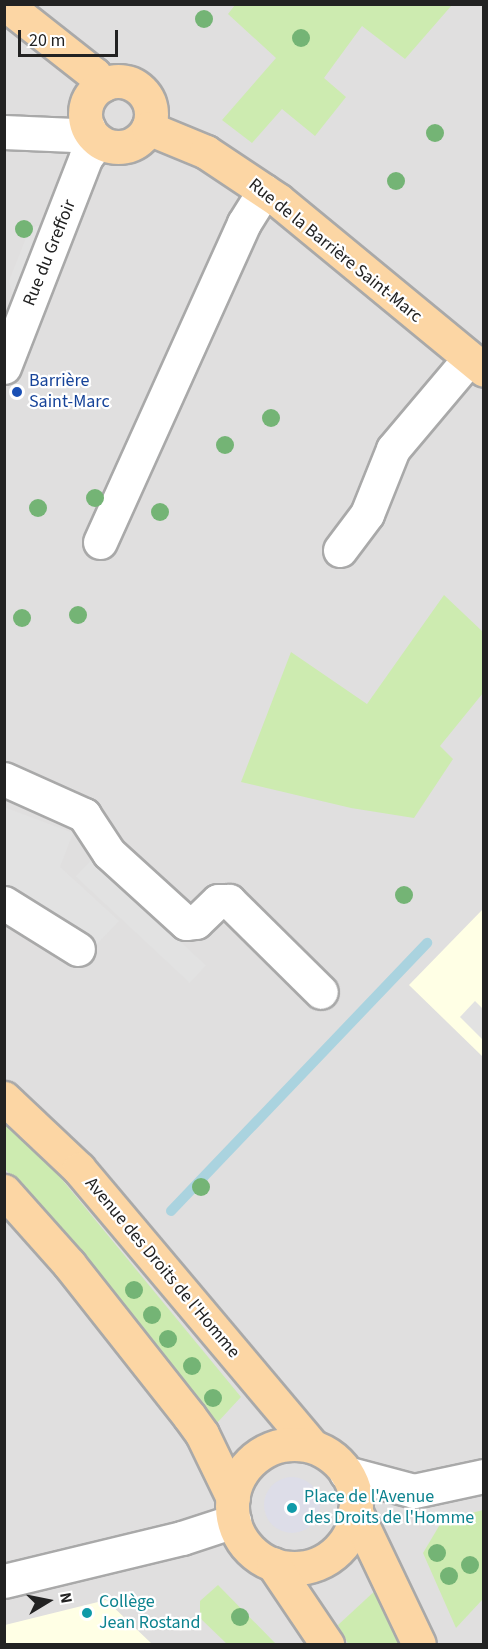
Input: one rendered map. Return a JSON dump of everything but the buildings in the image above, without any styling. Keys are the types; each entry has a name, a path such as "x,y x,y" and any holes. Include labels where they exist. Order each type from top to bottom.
{"main road":[{"path":"5,4 94,74 103,85"},
{"path":"123,82 141,90 150,108 148,128 143,136 126,147 106,146 93,134 86,108 95,91 103,85 123,82"},
{"name":"Rue de la Barrière Saint-Marc","path":"148,128 206,152 264,191 476,365"},
{"name":"Avenue des Droits de l'Homme","path":"4,1098 79,1169 312,1446 337,1461 346,1473"},
{"path":"4,1191 69,1264 202,1434 248,1547 273,1564 327,1644"},
{"path":"233,1509 247,1465 260,1453 277,1446 312,1446"},
{"path":"273,1564 305,1567 334,1553 352,1525 355,1510 354,1491 346,1473"},
{"path":"355,1510 419,1644"}],"street":[{"path":"4,132 42,136 93,134"},
{"name":"Rue du Greffoir","path":"4,367 75,190 93,134"},
{"path":"42,136 65,159 75,190"},
{"path":"100,542 244,223 264,191"},
{"path":"340,550 367,514 393,449 476,365"},
{"path":"4,779 84,815 109,853 186,923 196,922 218,901 229,901 321,992"},
{"path":"4,903 78,949"},
{"path":"346,1473 414,1491 483,1476"},
{"path":"4,1581 183,1538 233,1509"}],"shaded area":[{"path":"5,5 483,5 483,1644 5,1644"},
{"path":"42,225 13,296 9,281 30,228"},
{"path":"4,807 73,833 60,867 119,921 95,946 5,888"},
{"path":"92,859 206,965 190,983 76,877"},
{"path":"483,909 483,1057 409,985"},
{"path":"475,1001 483,1009 483,1040 460,1017"},
{"name":"Place de l'Avenue des Droits de l'Homme","path":"286,1477 298,1477 308,1481 316,1489 320,1505 316,1521 308,1529 298,1533 286,1533 276,1529 268,1521 264,1511 264,1499 268,1489 276,1481"},
{"name":"Collège Jean Rostand","path":"106,1600 152,1644 5,1644 5,1625"}],"green space":[{"path":"235,5 452,5 405,59 362,26 324,78 346,97 315,136 282,109 252,143 222,120 276,58 228,14"},
{"path":"444,595 483,632 483,693 440,746 453,759 414,818 351,808 241,782 291,652 367,704"},
{"path":"4,1121 55,1171 241,1397 216,1424 110,1289 5,1169"},
{"path":"483,1510 483,1599 456,1628 423,1553 442,1521"},
{"path":"218,1585 276,1644 227,1644 200,1618 200,1601"},
{"path":"378,1588 399,1644 348,1644 338,1625"}],"waterway":[{"path":"171,1211 427,943"}],"place":[{"name":"Barrière Saint-Marc","path":"17,392"},
{"name":"Place de l'Avenue des Droits de l'Homme","path":"292,1508"},
{"name":"Collège Jean Rostand","path":"87,1613"}]}
